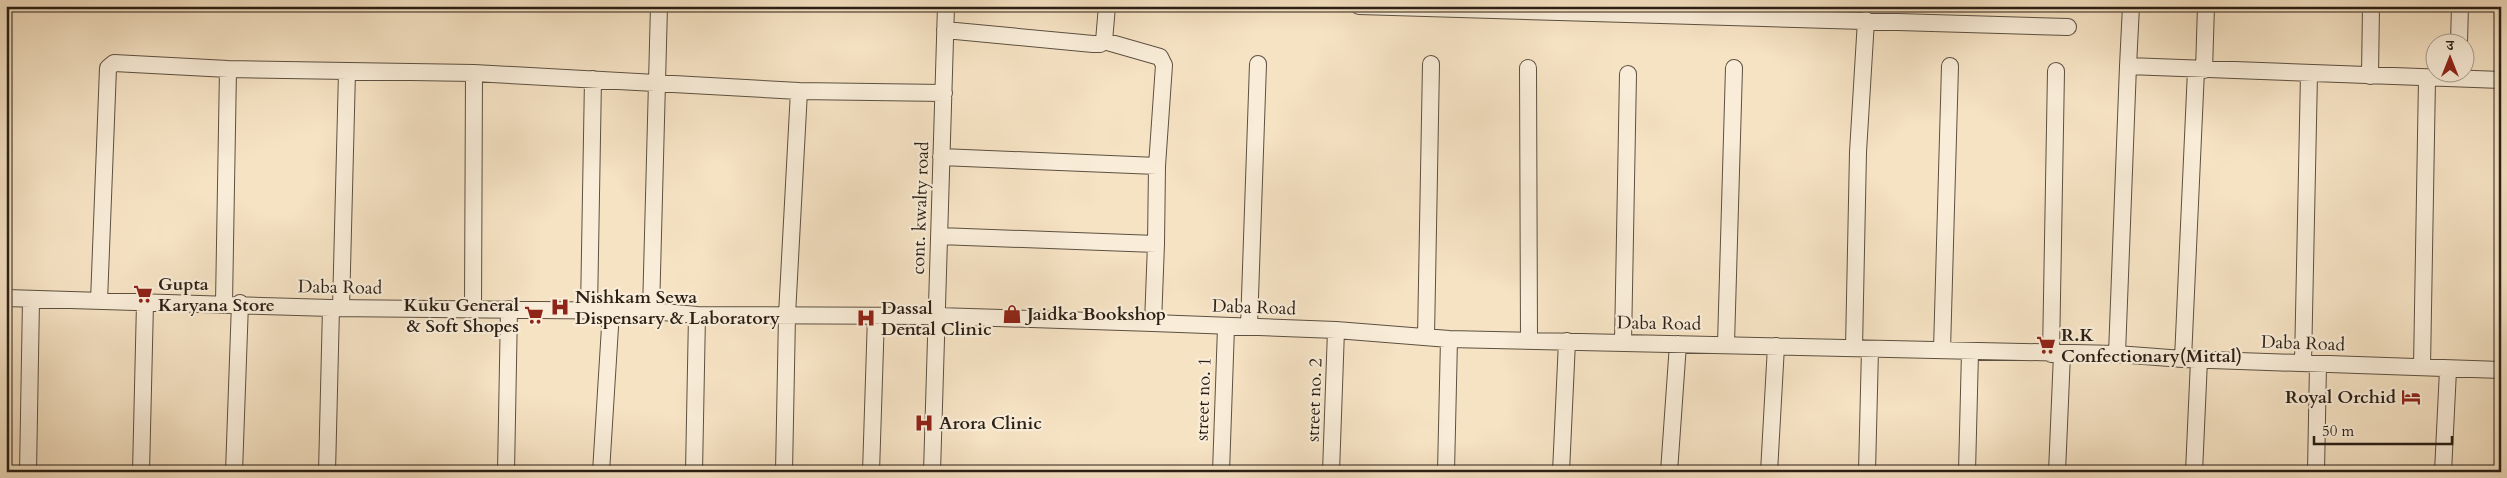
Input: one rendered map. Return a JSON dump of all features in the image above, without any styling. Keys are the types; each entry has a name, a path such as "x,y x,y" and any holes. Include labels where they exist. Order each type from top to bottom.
{"street":[{"path":"651,311 659,6"},
{"name":"cont. kwalty road","path":"932,472 946,6"},
{"path":"1104,41 1107,6"},
{"path":"1359,6 2068,27"},
{"path":"2117,354 2131,6"},
{"path":"2194,472 2191,359 2200,70 2206,6"},
{"path":"2370,76 2371,6"},
{"path":"2459,32 2460,6"},
{"path":"1866,20 1858,152 1862,348 1867,472"},
{"path":"945,30 1093,44 1104,41 1156,55 1163,61 1157,166 1153,323"},
{"path":"99,301 108,68 114,63 228,69 474,73 799,91 944,93"},
{"path":"1249,326 1258,64"},
{"path":"1426,337 1431,64"},
{"path":"1942,350 1950,66"},
{"path":"2128,66 2424,79"},
{"path":"1528,68 1528,340"},
{"path":"1726,344 1734,68"},
{"path":"228,69 234,472"},
{"path":"2056,71 2058,472"},
{"path":"327,472 347,72"},
{"path":"474,73 474,308"},
{"path":"1623,343 1628,74"},
{"path":"2309,74 2311,364 2316,472"},
{"path":"2474,77 2501,80"},
{"path":"589,310 593,79"},
{"path":"2422,367 2427,82"},
{"path":"784,472 787,315 799,91"},
{"path":"942,157 1157,166"},
{"path":"939,236 1156,244"},
{"name":"Daba Road","path":"6,298 145,304 232,303 336,308 611,310 697,315 937,316 1226,327 1249,326 1336,330 1449,339 2117,354 2191,359 2422,367 2448,370 2501,370"},
{"path":"28,472 31,300"},
{"path":"141,472 145,304"},
{"path":"506,472 509,309"},
{"path":"601,472 611,310"},
{"path":"694,472 697,315"},
{"path":"871,472 876,316"},
{"name":"street no. 1","path":"1221,472 1226,327"},
{"name":"street no. 2","path":"1331,472 1336,330"},
{"path":"1446,472 1449,339"},
{"path":"1561,472 1567,341"},
{"path":"1668,472 1678,344"},
{"path":"1769,472 1776,346"},
{"path":"1967,472 1970,352"},
{"path":"2443,472 2448,370"}],"place":[{"name":"Gupta Karyana Store","path":"143,294"},
{"name":"Nishkam Sewa Dispensary & Laboratory","path":"560,307"},
{"name":"Jaidka Bookshop","path":"1012,314"},
{"name":"Kuku General & Soft Shopes","path":"534,315"},
{"name":"Dassal Dental Clinic","path":"866,318"},
{"name":"R.K Confectionary(Mittal)","path":"2046,345"},
{"name":"Royal Orchid","path":"2411,397"},
{"name":"Arora Clinic","path":"924,423"}]}
